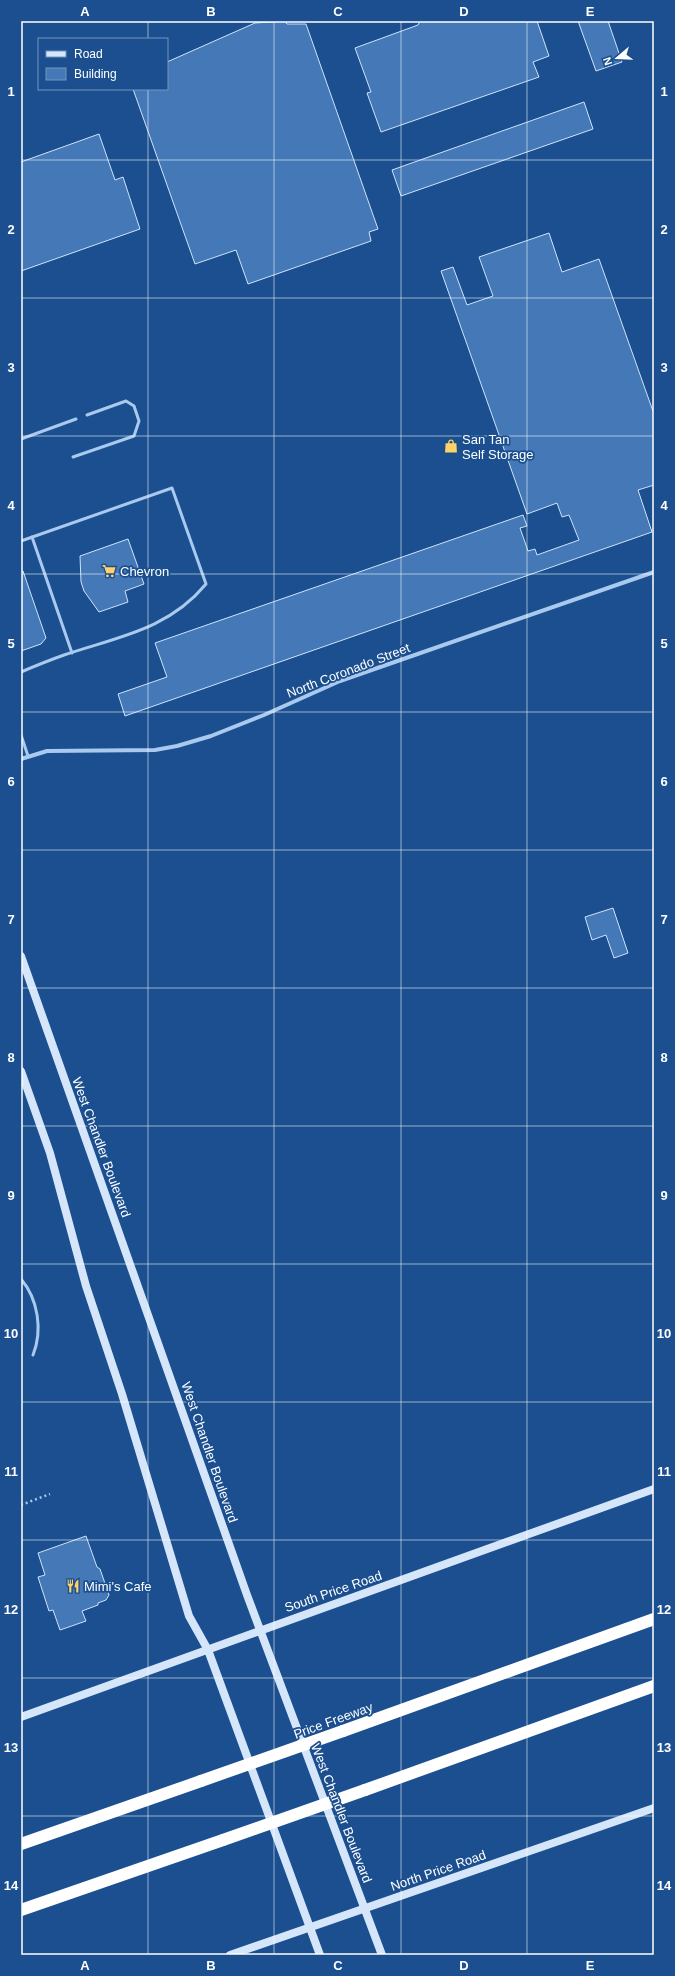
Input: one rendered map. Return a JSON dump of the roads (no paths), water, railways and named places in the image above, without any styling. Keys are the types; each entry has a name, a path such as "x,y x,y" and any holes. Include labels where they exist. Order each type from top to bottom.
{"highway":[{"name":"Price Freeway","path":"21,1844 343,1731 654,1619"},
{"path":"21,1910 365,1790 654,1686"}],"main road":[{"name":"West Chandler Boulevard","path":"21,956 261,1631 382,1955"},
{"path":"21,1071 50,1153 86,1286 122,1394 189,1616 208,1650 320,1955"},
{"name":"South Price Road","path":"21,1717 654,1489"},
{"name":"North Price Road","path":"230,1955 654,1808"}],"street":[{"name":"North Coronado Street","path":"21,759 47,751 155,750 177,746 211,736 264,715 340,681 654,572"}],"lane":[{"path":"73,457 134,436 139,421 134,406 126,401 87,415"},
{"path":"21,439 76,419"},
{"path":"21,541 172,488 206,584 198,594 163,620 124,638 72,653 21,672"},
{"path":"32,537 72,653"},
{"path":"21,735 28,756"},
{"path":"21,1279 28,1287 39,1325 38,1342 33,1355"}],"place":[{"name":"San Tan Self Storage","path":"451,446"},
{"name":"Chevron","path":"109,571"},
{"name":"Mimi's Cafe","path":"73,1586"}]}
